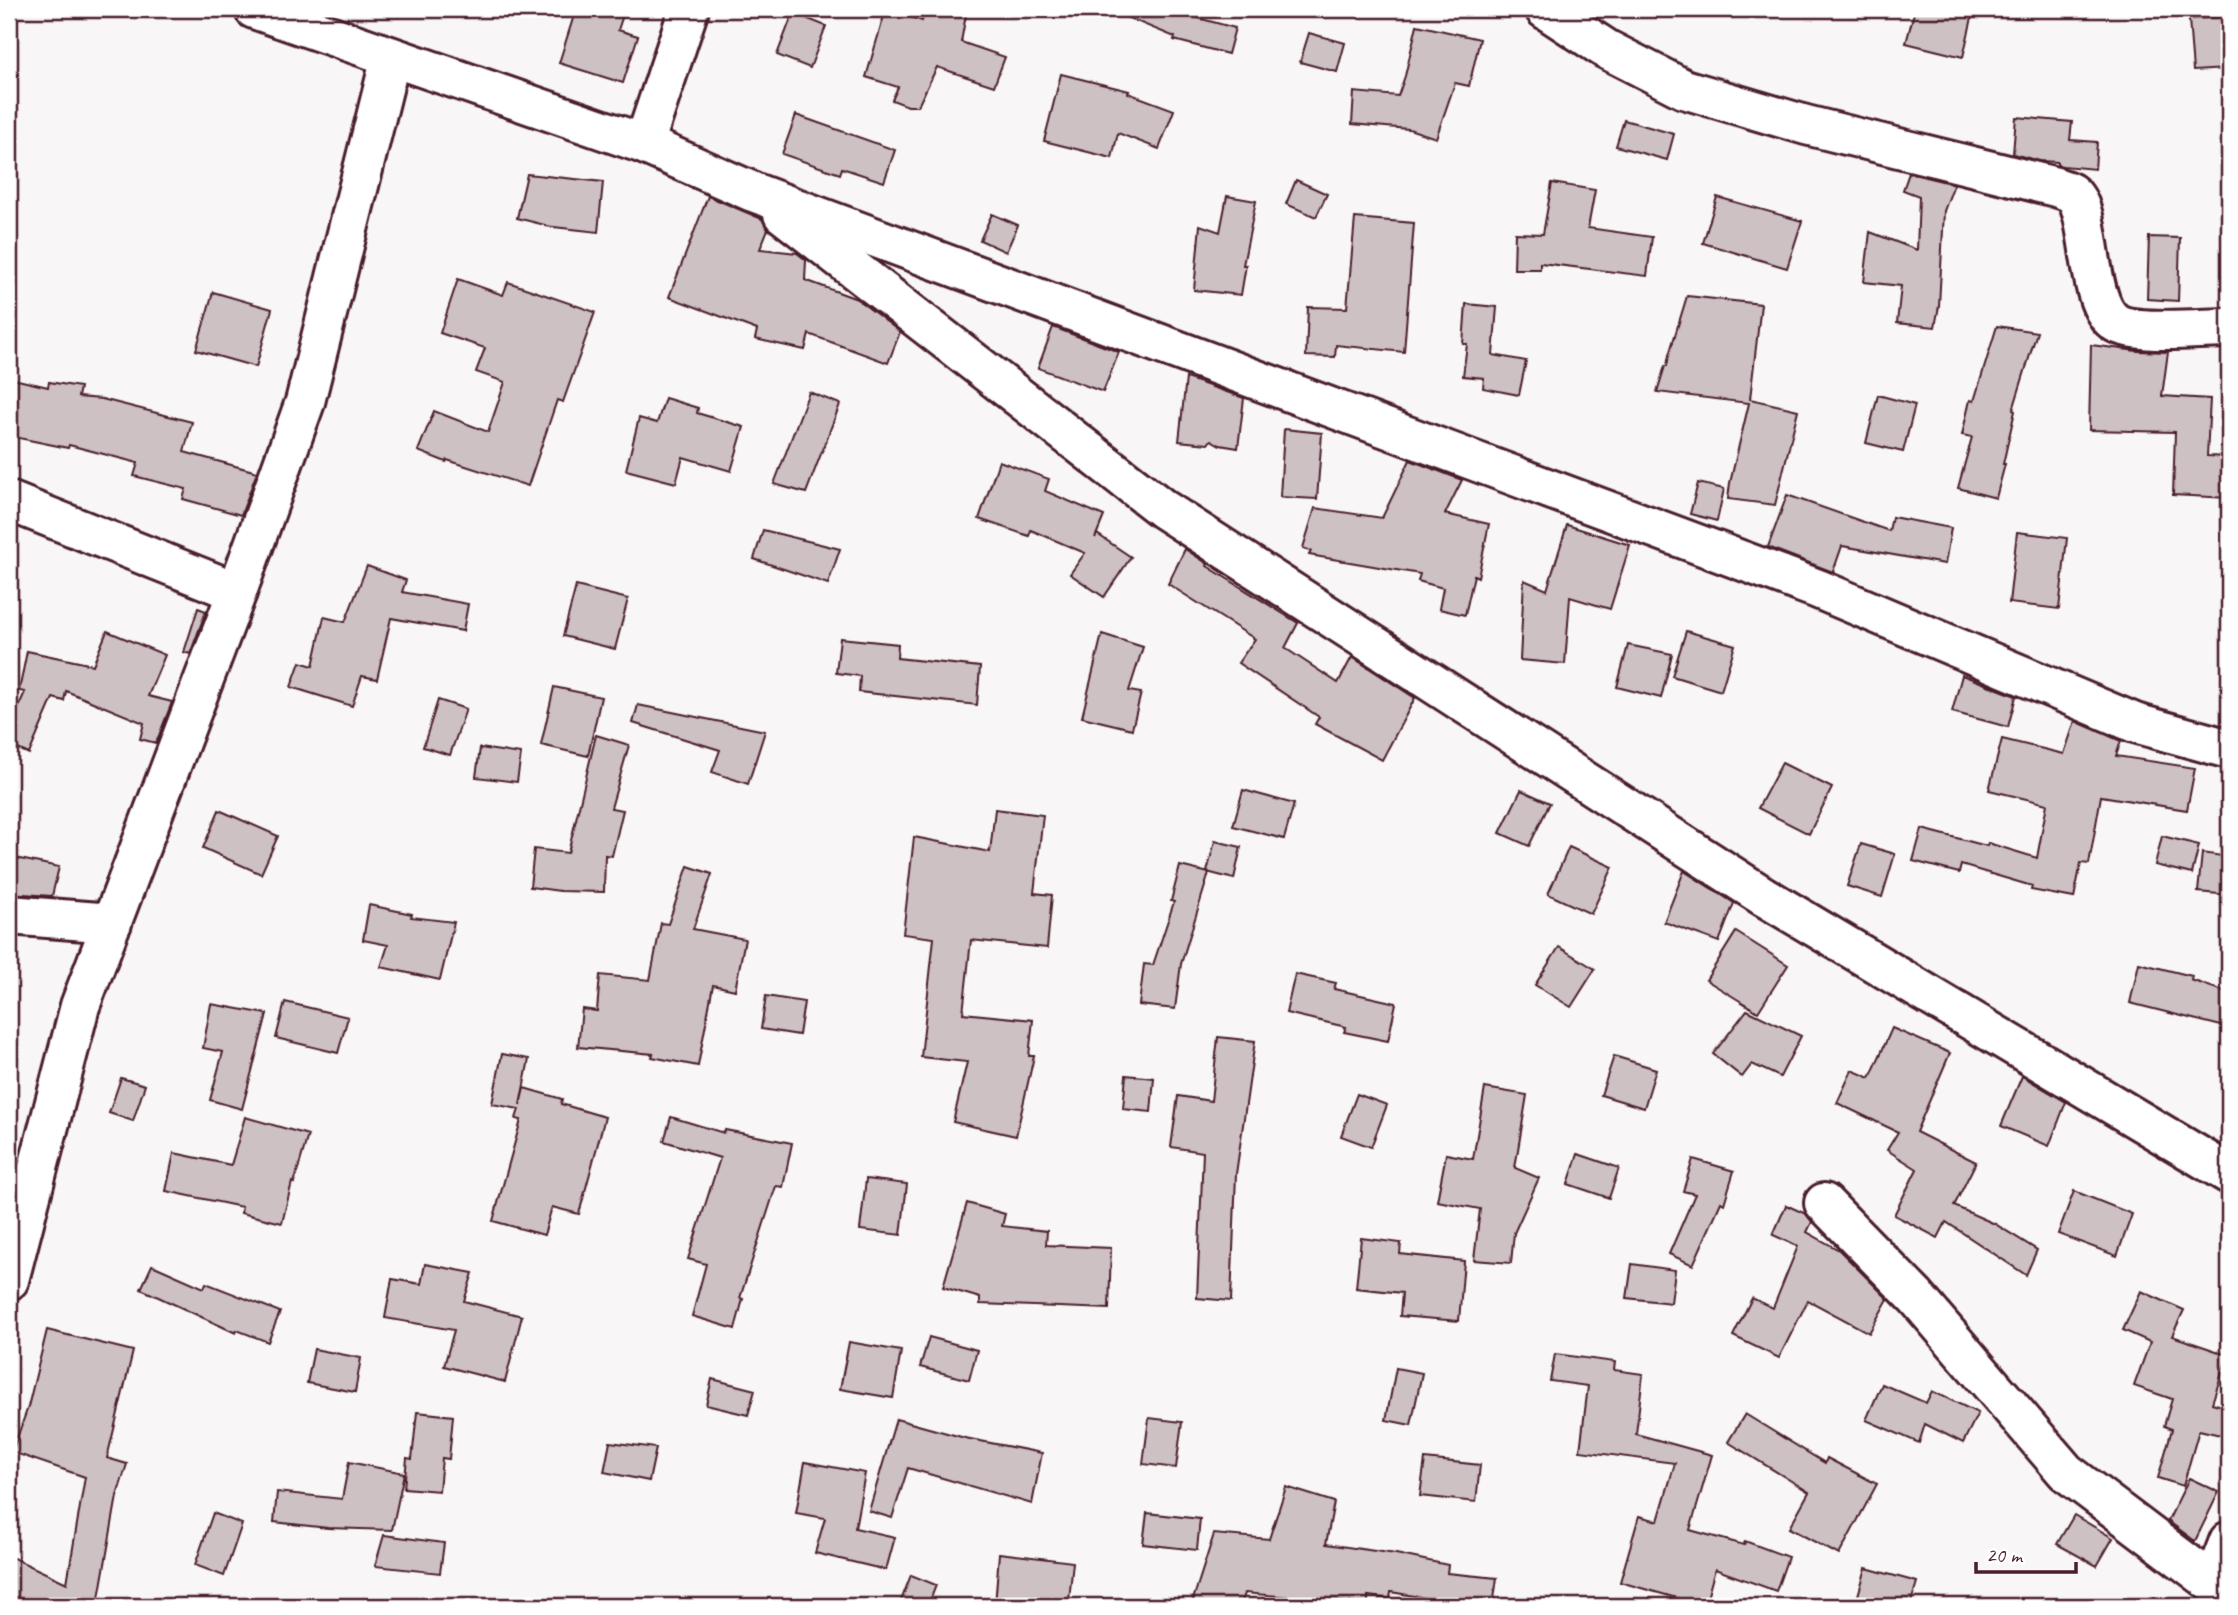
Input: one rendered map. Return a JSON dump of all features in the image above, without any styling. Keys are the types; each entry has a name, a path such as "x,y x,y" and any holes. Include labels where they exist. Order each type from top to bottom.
{"street":[{"path":"254,9 644,144 753,191 1818,589 2135,723 2229,749"},
{"path":"644,144 689,9"},
{"path":"1545,9 1606,48 1685,89 1806,125 2056,187 2072,194 2081,208 2093,275 2107,315 2117,324 2136,329 2229,328"},
{"path":"9,1280 80,1006 237,592 305,402 391,57"},
{"path":"753,191 1163,509 1763,896 2229,1174"},
{"path":"9,501 237,592"},
{"path":"9,915 112,923"},
{"path":"1824,1203 1916,1297 2066,1472 2221,1588 2229,1541"}],"building":[{"path":"576,9 625,9 618,30 638,36 623,83 559,63"},
{"path":"886,9 922,21 925,9 967,9 961,42 1005,57 994,86 937,67 918,106 908,106 892,100 898,87 866,77"},
{"path":"1123,9 1165,9 1235,28 1228,54 1174,40 1175,37 1121,15"},
{"path":"1915,9 1974,9 1963,57 1906,43"},
{"path":"793,13 826,26 810,68 777,55"},
{"path":"2223,17 2227,69 2193,71 2189,19"},
{"path":"1417,25 1480,39 1469,86 1455,83 1436,138 1409,129 1352,124 1354,92 1398,96"},
{"path":"1309,33 1345,43 1337,72 1300,62"},
{"path":"1061,74 1129,91 1128,93 1174,110 1159,149 1118,133 1112,158 1044,141"},
{"path":"796,115 895,150 884,182 842,168 840,174 782,154"},
{"path":"2016,117 2072,122 2070,140 2097,142 2095,169 2057,165 2057,162 2013,154"},
{"path":"1624,120 1674,134 1667,160 1616,146"},
{"path":"1909,173 1954,184 1944,211 1939,306 1935,327 1897,323 1901,286 1864,282 1870,232 1917,250 1919,196 1903,190"},
{"path":"527,174 603,182 598,232 545,226 517,218"},
{"path":"1296,180 1327,194 1316,217 1286,204"},
{"path":"1552,183 1595,190 1588,228 1652,237 1647,276 1540,263 1540,269 1514,269 1515,233 1543,234"},
{"path":"708,196 762,219 768,229 760,249 797,253 806,260 805,280 857,299 900,332 888,363 809,334 805,350 755,339 757,330 669,297"},
{"path":"1227,196 1256,201 1243,265 1246,265 1241,295 1194,290 1200,225 1220,232"},
{"path":"1717,197 1802,221 1787,268 1703,243"},
{"path":"992,214 1018,225 1006,252 980,240"},
{"path":"1355,218 1414,223 1404,352 1336,345 1335,357 1306,356 1308,307 1347,308"},
{"path":"2149,237 2180,238 2178,301 2147,299"},
{"path":"458,279 503,295 508,282 595,312 563,402 557,400 528,486 418,451 434,411 488,432 505,382 476,372 485,348 440,333"},
{"path":"213,292 272,309 256,367 196,350"},
{"path":"1687,296 1761,304 1750,399 1798,410 1775,505 1728,499 1749,403 1657,392"},
{"path":"1466,304 1497,307 1493,355 1526,361 1519,395 1483,388 1484,378 1463,376 1467,344 1463,344"},
{"path":"1997,326 2037,332 2013,410 2015,411 2005,464 1996,498 1958,488 1972,437 1962,435 1970,400 1974,401"},
{"path":"1053,327 1119,352 1103,392 1038,368"},
{"path":"2091,345 2168,352 2162,396 2210,399 2207,456 2229,457 2229,498 2173,495 2175,432 2089,430"},
{"path":"9,378 48,387 49,382 80,387 78,397 102,399 192,422 184,452 257,472 241,515 183,499 186,489 134,476 138,463 69,445 68,448 9,436"},
{"path":"1186,378 1244,398 1238,448 1220,445 1211,440 1208,444 1179,441"},
{"path":"809,392 840,404 806,493 774,484"},
{"path":"1878,395 1915,405 1903,452 1866,443"},
{"path":"665,398 698,408 697,413 744,427 731,471 683,457 676,483 626,470 639,418 657,423"},
{"path":"1284,429 1322,433 1317,499 1280,497"},
{"path":"1410,460 1462,480 1445,514 1489,524 1478,577 1474,575 1465,615 1439,609 1443,588 1418,581 1420,574 1309,555 1311,551 1303,548 1315,508 1382,518"},
{"path":"999,461 1049,479 1045,491 1104,516 1095,538 1097,534 1131,557 1104,597 1070,574 1085,553 1031,530 1029,536 979,519"},
{"path":"1698,483 1724,489 1717,521 1690,514"},
{"path":"1787,495 1889,531 1892,517 1951,528 1945,564 1842,546 1833,572 1768,547"},
{"path":"1567,525 1630,545 1610,609 1570,597 1565,664 1520,660 1524,580 1547,590"},
{"path":"763,530 840,549 828,584 754,559"},
{"path":"2017,532 2067,538 2059,609 2009,603"},
{"path":"1185,549 1208,564 1207,566 1298,623 1285,648 1338,683 1352,657 1415,698 1382,760 1315,724 1319,717 1238,663 1255,639 1168,584"},
{"path":"367,566 406,580 402,592 468,604 463,631 391,618 377,679 362,676 352,706 291,687 300,662 313,666 324,617 345,622"},
{"path":"576,586 628,599 615,649 563,636"},
{"path":"198,608 206,611 190,654 184,652"},
{"path":"107,631 165,655 148,696 172,702 156,743 140,739 144,723 66,691 64,701 53,698 29,754 9,745 9,728 25,692 19,691 27,651 93,665"},
{"path":"1686,631 1735,645 1721,691 1672,676"},
{"path":"1102,634 1143,647 1129,691 1141,693 1132,729 1082,717"},
{"path":"840,638 898,644 897,658 980,667 977,705 859,692 860,676 836,673"},
{"path":"1628,645 1672,654 1661,698 1617,687"},
{"path":"1962,675 2016,696 2008,727 1952,712"},
{"path":"554,687 601,697 588,756 541,745"},
{"path":"438,700 466,709 450,755 423,747"},
{"path":"638,705 765,731 748,784 712,772 720,750 633,723"},
{"path":"2075,721 2121,741 2116,756 2195,768 2187,810 2101,796 2089,864 2081,863 2074,898 2031,890 2032,886 1961,865 1959,873 1913,861 1922,829 1987,846 1988,843 2037,858 2047,804 1989,790 2002,739 2064,754"},
{"path":"596,735 629,745 611,808 623,810 612,856 605,855 604,892 530,887 534,849 568,853"},
{"path":"480,748 521,754 517,782 476,777"},
{"path":"1782,763 1832,788 1809,834 1758,808"},
{"path":"1243,790 1294,804 1284,839 1233,826"},
{"path":"1521,790 1550,803 1529,846 1500,833"},
{"path":"995,809 1043,815 1034,893 1052,895 1047,948 971,940 963,1013 1033,1020 1029,1056 1034,1056 1016,1136 953,1122 967,1062 921,1057 934,938 903,934 914,837 990,852"},
{"path":"219,810 278,836 261,874 203,848"},
{"path":"2162,836 2199,845 2192,874 2155,865"},
{"path":"1215,841 1241,847 1234,879 1207,872"},
{"path":"1861,844 1895,854 1882,897 1847,886"},
{"path":"1569,847 1613,867 1591,914 1548,894"},
{"path":"2202,853 2229,857 2229,895 2198,892"},
{"path":"15,858 59,867 52,896 9,893"},
{"path":"688,866 712,874 693,929 745,939 735,990 713,985 698,1066 652,1057 653,1054 578,1047 582,1009 597,1011 600,975 650,980 661,923 668,924"},
{"path":"1180,866 1209,873 1181,964 1175,1009 1139,1005 1144,964 1153,965 1174,902 1171,901"},
{"path":"1684,871 1734,903 1719,942 1664,922"},
{"path":"369,905 412,914 411,917 454,922 440,980 381,967 388,945 363,940"},
{"path":"1736,932 1788,965 1758,1012 1706,980"},
{"path":"1559,947 1595,969 1571,1007 1535,985"},
{"path":"2139,963 2192,976 2191,980 2229,993 2229,1028 2130,1003"},
{"path":"1295,974 1336,983 1334,989 1396,1003 1388,1041 1344,1032 1346,1027 1286,1013"},
{"path":"766,996 804,1002 799,1035 761,1029"},
{"path":"285,1002 348,1017 338,1053 276,1038"},
{"path":"211,1004 267,1014 242,1109 210,1100 223,1052 203,1048"},
{"path":"1747,1010 1801,1036 1780,1077 1752,1064 1742,1077 1713,1054"},
{"path":"1892,1028 1950,1053 1916,1132 1976,1162 1954,1206 1995,1224 2037,1250 2026,1275 1946,1222 1938,1238 1894,1215 1917,1169 1887,1150 1898,1132 1837,1103 1852,1070 1870,1078"},
{"path":"1218,1037 1255,1041 1236,1174 1231,1301 1197,1298 1203,1152 1171,1147 1178,1096 1211,1101"},
{"path":"502,1054 529,1059 520,1105 524,1088 562,1099 561,1104 605,1117 579,1214 552,1207 544,1235 493,1221 521,1120 516,1119 519,1109 492,1104"},
{"path":"1614,1056 1656,1069 1644,1108 1601,1095"},
{"path":"1126,1075 1154,1078 1151,1112 1123,1109"},
{"path":"2022,1076 2066,1102 2049,1146 2001,1126"},
{"path":"121,1078 145,1085 133,1121 109,1113"},
{"path":"1485,1088 1527,1095 1515,1168 1539,1178 1514,1233 1511,1263 1474,1260 1480,1209 1437,1201 1446,1154 1473,1159"},
{"path":"1357,1094 1387,1105 1371,1147 1341,1136"},
{"path":"245,1117 308,1135 282,1223 241,1213 242,1207 166,1191 174,1153 231,1165"},
{"path":"671,1117 724,1133 725,1130 792,1143 783,1187 776,1186 740,1298 743,1299 735,1329 692,1316 706,1264 688,1259 720,1158 664,1141"},
{"path":"1578,1154 1619,1168 1609,1198 1568,1184"},
{"path":"1693,1159 1734,1171 1724,1204 1721,1202 1693,1265 1669,1254 1695,1194 1683,1191"},
{"path":"866,1179 907,1184 901,1235 860,1230"},
{"path":"2074,1191 2132,1214 2117,1256 2058,1234"},
{"path":"967,1203 1005,1214 1002,1226 1047,1231 1046,1245 1111,1248 1109,1309 980,1304 980,1298 943,1287"},
{"path":"1786,1205 1806,1214 1812,1222 1807,1232 1839,1250 1888,1299 1869,1333 1808,1300 1779,1358 1733,1336 1752,1298 1773,1308 1798,1246 1773,1235"},
{"path":"1361,1238 1401,1243 1400,1254 1464,1261 1459,1321 1400,1316 1402,1293 1356,1288"},
{"path":"425,1264 473,1273 464,1301 522,1316 505,1382 444,1366 454,1330 385,1318 392,1279 421,1284"},
{"path":"1632,1264 1675,1270 1671,1303 1627,1298"},
{"path":"152,1265 204,1288 206,1283 280,1312 268,1342 237,1330 236,1333 141,1289"},
{"path":"2141,1291 2184,1310 2172,1336 2228,1355 2212,1403 2229,1408 2229,1437 2199,1430 2183,1486 2158,1478 2172,1429 2164,1426 2172,1399 2134,1386 2150,1342 2123,1330"},
{"path":"47,1330 133,1351 107,1458 127,1464 117,1496 99,1598 118,1606 9,1606 9,1556 67,1583 85,1477 12,1452 28,1407"},
{"path":"929,1337 977,1350 969,1380 920,1367"},
{"path":"849,1342 901,1351 893,1398 840,1389"},
{"path":"314,1349 361,1358 355,1392 307,1383"},
{"path":"1555,1354 1615,1362 1614,1370 1643,1374 1636,1434 1712,1455 1690,1530 1744,1545 1745,1541 1788,1557 1776,1591 1715,1569 1705,1606 1620,1582 1639,1516 1658,1521 1675,1463 1580,1451 1588,1386 1550,1381"},
{"path":"1396,1368 1422,1373 1411,1425 1386,1420"},
{"path":"712,1379 755,1390 748,1415 706,1405"},
{"path":"1882,1384 1926,1403 1932,1391 1978,1413 1963,1443 1925,1424 1919,1443 1866,1420"},
{"path":"417,1412 453,1416 449,1459 442,1458 439,1491 404,1488 407,1458 412,1459"},
{"path":"1745,1414 1825,1463 1827,1458 1877,1484 1839,1555 1789,1528 1809,1492 1728,1442"},
{"path":"1149,1418 1182,1422 1176,1468 1143,1464"},
{"path":"896,1419 965,1438 1042,1453 1032,1504 908,1468 892,1518 869,1511"},
{"path":"610,1442 656,1448 649,1481 604,1472"},
{"path":"1425,1459 1480,1465 1476,1502 1420,1496"},
{"path":"349,1462 404,1473 392,1530 328,1528 274,1522 277,1492 342,1499"},
{"path":"805,1462 865,1473 855,1528 895,1537 886,1570 815,1553 825,1518 796,1513"},
{"path":"2189,1478 2219,1492 2195,1541 2168,1521"},
{"path":"1286,1487 1334,1502 1326,1544 1448,1565 1447,1573 1497,1578 1493,1606 1447,1606 1448,1602 1391,1592 1390,1599 1368,1596 1368,1604 1245,1593 1241,1606 1191,1606 1214,1534 1269,1539"},
{"path":"213,1513 242,1524 224,1576 195,1565"},
{"path":"1147,1513 1200,1519 1197,1550 1143,1544"},
{"path":"2074,1515 2113,1538 2097,1566 2057,1544"},
{"path":"384,1535 444,1543 440,1573 375,1566"},
{"path":"999,1553 1073,1562 1069,1600 1065,1599 1064,1606 995,1606"},
{"path":"1866,1568 1917,1582 1910,1606 1855,1606"},
{"path":"911,1575 936,1585 928,1606 899,1606"}]}
